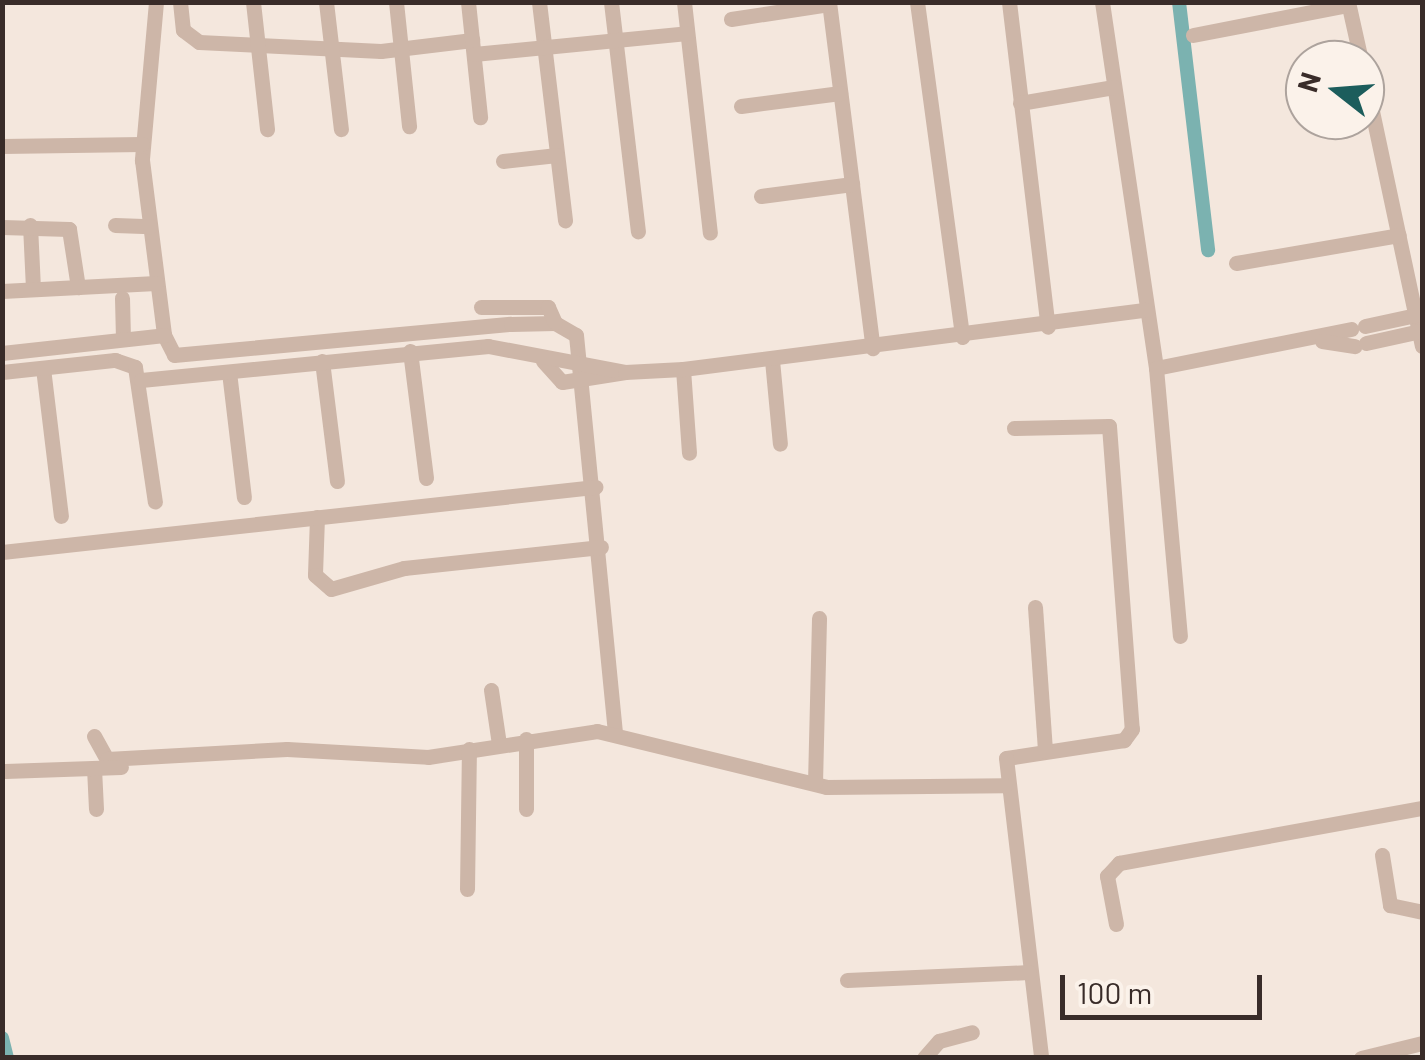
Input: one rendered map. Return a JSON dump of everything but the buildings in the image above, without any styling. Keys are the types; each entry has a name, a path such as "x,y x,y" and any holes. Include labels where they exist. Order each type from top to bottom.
{"street":[{"path":"156,2 142,144 156,283 164,335 174,355 194,358 555,323 576,335 601,547 616,732"},
{"path":"180,2 190,40 330,43 400,50 544,49 687,33"},
{"path":"253,2 267,129"},
{"path":"326,2 340,129"},
{"path":"396,2 409,126"},
{"path":"468,2 480,118"},
{"path":"539,2 566,220"},
{"path":"611,2 638,232"},
{"path":"684,2 710,233"},
{"path":"917,2 962,337"},
{"path":"1009,2 1048,328"},
{"path":"1102,2 1156,368 1180,636"},
{"path":"731,18 829,3 873,348"},
{"path":"1193,36 1348,4 1356,40"},
{"path":"1020,103 1114,88"},
{"path":"741,106 840,94"},
{"path":"1156,368 1322,340 1419,331 1379,140"},
{"path":"2,146 142,144"},
{"path":"503,160 557,154"},
{"path":"761,196 852,184"},
{"path":"2,227 30,224 69,229 78,287"},
{"path":"30,224 34,289"},
{"path":"114,225 150,226"},
{"path":"1236,263 1399,234"},
{"path":"2,291 156,283"},
{"path":"122,298 123,339"},
{"path":"481,307 548,307 555,323"},
{"path":"141,380 488,346 543,361 554,380 1048,328 1146,310"},
{"path":"2,353 164,335"},
{"path":"410,351 426,478"},
{"path":"2,372 122,360 141,380 156,502"},
{"path":"772,360 780,444"},
{"path":"322,361 337,482"},
{"path":"43,368 60,516"},
{"path":"682,368 689,452"},
{"path":"229,372 244,497"},
{"path":"1014,428 1110,428 1132,728 1124,740 1008,756 1006,785 1040,1058"},
{"path":"2,552 594,487"},
{"path":"317,516 315,575 332,589 404,568 601,547"},
{"path":"1035,607 1045,751"},
{"path":"814,783 819,618"},
{"path":"491,690 499,744"},
{"path":"5,771 428,757 526,739 616,732 814,783 1006,785"},
{"path":"94,736 107,759 287,749 428,757"},
{"path":"526,739 526,809"},
{"path":"467,890 470,749"},
{"path":"94,768 96,809"},
{"path":"1116,924 1107,876 1119,864 1422,808"},
{"path":"1382,855 1390,905 1422,912"},
{"path":"847,980 1029,972"},
{"path":"924,1058 939,1040 972,1032"},
{"path":"1360,1058 1422,1043"}],"waterway":[{"path":"1179,2 1208,250"},
{"path":"2,1038 7,1058"}]}
